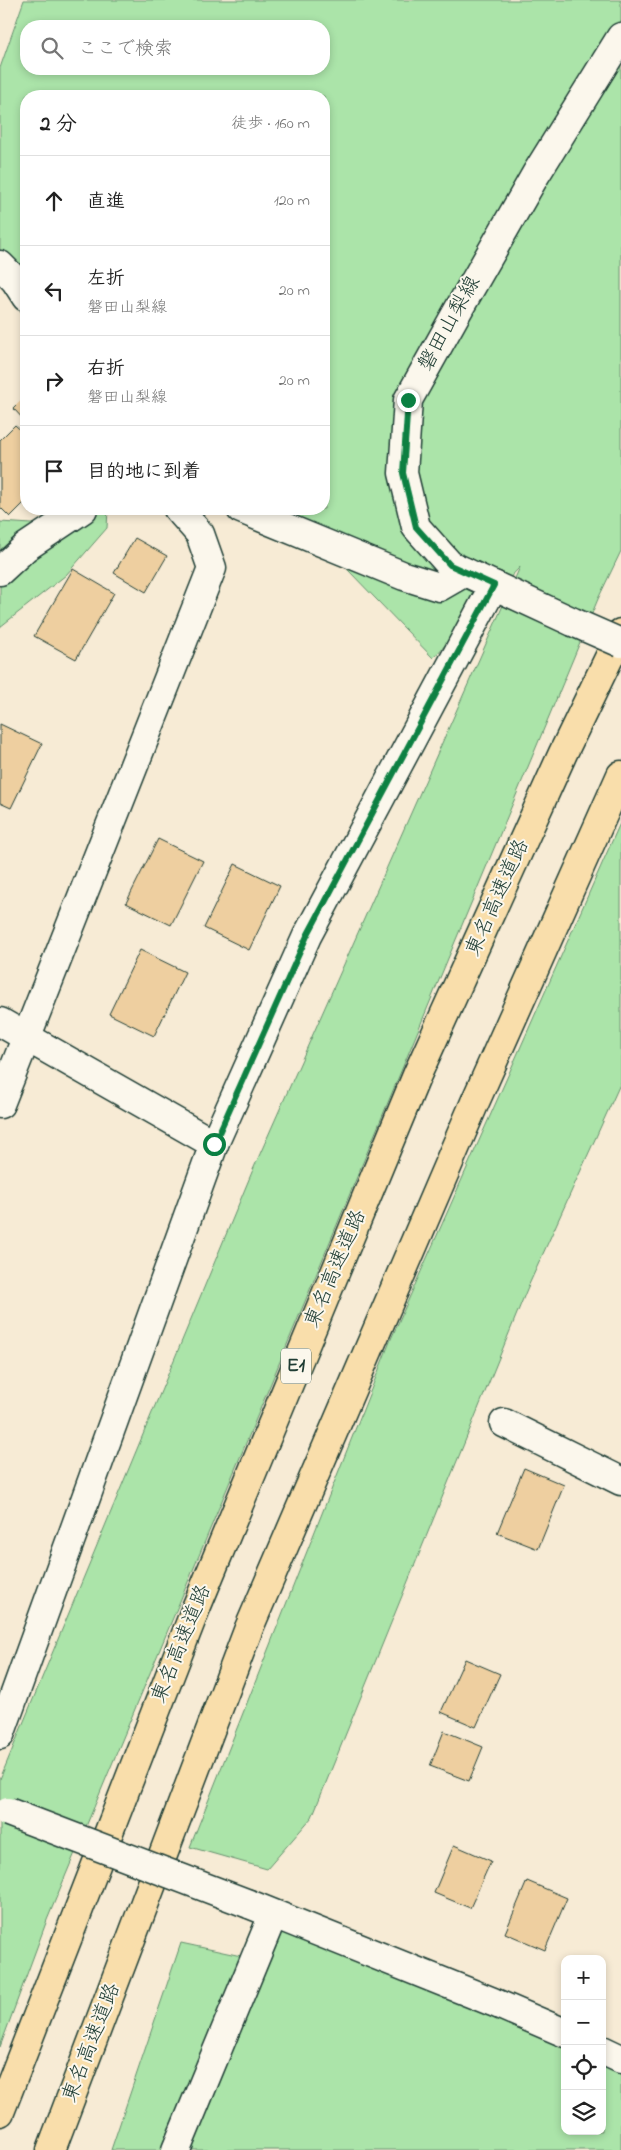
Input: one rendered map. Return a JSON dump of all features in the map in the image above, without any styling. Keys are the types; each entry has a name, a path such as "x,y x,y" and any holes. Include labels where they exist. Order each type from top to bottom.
{"highway":[{"name":"東名高速道路","path":"0,2112 196,1608 417,1075 559,762 621,633"},
{"name":"東名高速道路","path":"51,2150 249,1628 475,1102 621,775"}],"street":[{"name":"磐田山梨線","path":"621,37 536,174 408,400 403,473 416,527 450,565 621,643"},
{"path":"0,265 20,288"},
{"path":"0,571 26,547 74,515"},
{"path":"0,1104 212,568 200,534 183,515"},
{"path":"256,515 404,576 439,587 465,572"},
{"path":"0,1735 214,1144 307,936 494,585"},
{"path":"0,1022 214,1144"},
{"path":"504,1423 621,1481"},
{"path":"4,1811 249,1904 493,2002 561,2032"},
{"path":"176,2150 274,1915"},
{"path":"606,2052 621,2058"}],"green space":[{"path":"24,0 621,0 621,551 598,599 47,1920 0,2047 0,1779 252,1172 520,567 433,658 321,542 256,515 330,515 330,90 20,90 20,277 0,263 0,68"},
{"path":"50,515 108,515 107,528 66,575 0,627 0,522 48,525"},
{"path":"621,821 621,1082 527,1289 312,1817 267,1869 190,1847 391,1339"},
{"path":"292,1922 561,2038 561,2135 606,2135 606,2059 621,2065 621,2150 111,2150 181,1943 255,1959"}],"building":[{"path":"20,401 20,416 13,408"},
{"path":"15,425 20,430 20,507 10,517 0,507 0,440"},
{"path":"135,538 167,556 146,592 114,573"},
{"path":"73,569 114,593 76,659 34,636"},
{"path":"0,724 42,744 11,808 0,803"},
{"path":"158,839 203,861 171,925 126,903"},
{"path":"235,864 280,886 249,950 204,928"},
{"path":"140,950 185,972 154,1036 109,1014"},
{"path":"524,1468 564,1485 538,1549 497,1533"},
{"path":"465,1659 500,1674 476,1727 441,1712"},
{"path":"444,1731 483,1747 469,1781 430,1766"},
{"path":"454,1845 491,1861 470,1908 434,1893"},
{"path":"527,1881 567,1898 545,1950 505,1933"}],"route":[{"path":"214,1144 307,936 375,805 494,585 450,565 416,527 403,473 408,400"}]}
